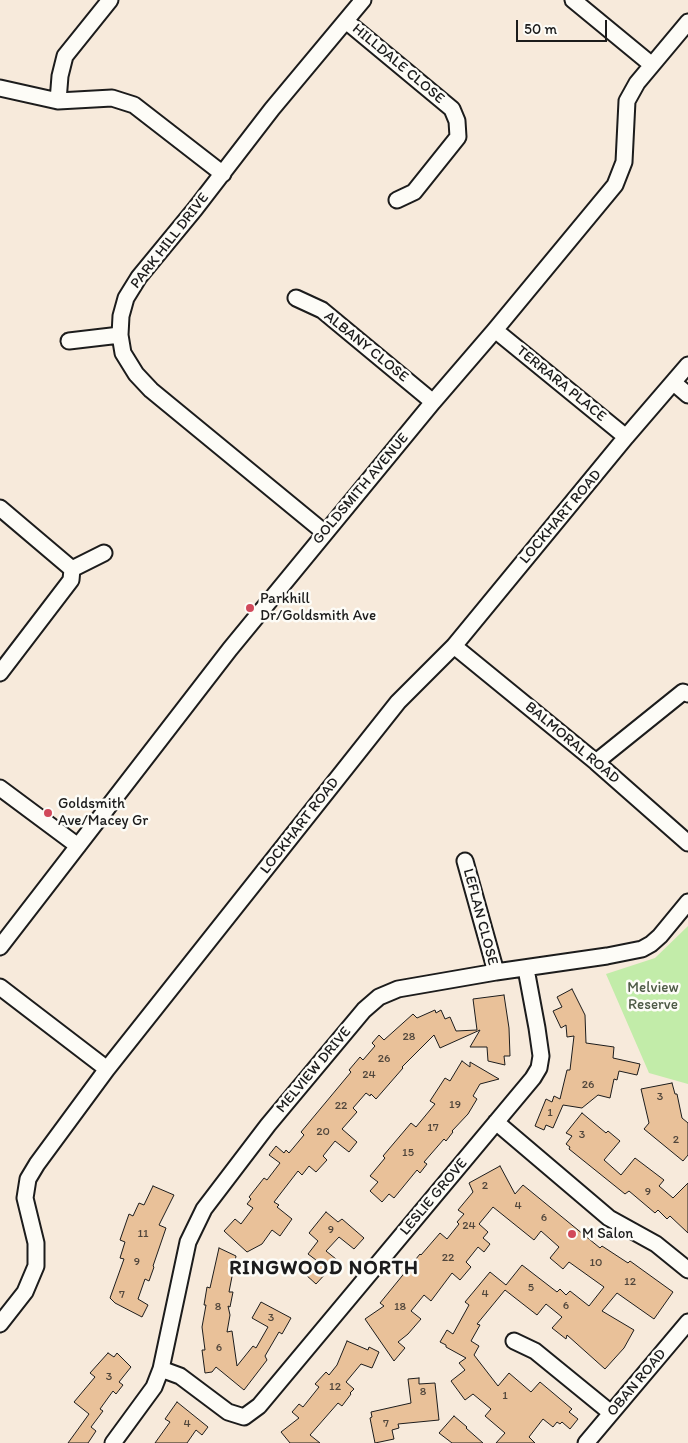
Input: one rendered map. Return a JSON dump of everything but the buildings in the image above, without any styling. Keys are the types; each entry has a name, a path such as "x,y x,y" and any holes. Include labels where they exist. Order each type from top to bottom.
{"street":[{"path":"58,102 60,76 65,56 110,0"},
{"name":"PARK HILL DRIVE","path":"324,533 151,390 136,374 123,353 120,335 121,316 126,298 139,277 272,109 363,0"},
{"path":"573,0 652,65"},
{"name":"HILLDALE CLOSE","path":"346,21 452,109 457,121 458,137 414,192 397,200"},
{"name":"GOLDSMITH AVENUE","path":"0,947 230,649 324,533 615,185 624,162 627,101 638,83 688,22"},
{"path":"0,88 58,102 112,98 134,106 222,174"},
{"name":"ALBANY CLOSE","path":"296,298 322,310 433,402"},
{"name":"TERRARA PLACE","path":"495,330 626,437"},
{"path":"69,341 120,335"},
{"name":"LOCKHART ROAD","path":"0,1324 25,1292 36,1266 36,1243 25,1198 28,1179 37,1164 107,1069 398,702 454,646 626,437 688,366"},
{"path":"674,383 688,395"},
{"path":"0,508 72,569"},
{"path":"72,569 104,554"},
{"path":"0,672 70,580 72,569"},
{"name":"BALMORAL ROAD","path":"454,646 596,762 688,843"},
{"path":"596,762 683,692 688,694"},
{"path":"0,788 78,846"},
{"name":"LEFLAN CLOSE","path":"465,861 496,972"},
{"name":"MELVIEW DRIVE","path":"113,1443 154,1387 162,1370 188,1242 204,1209 364,1010 380,997 398,989 642,949 660,936 688,902"},
{"name":"LESLIE GROVE","path":"162,1370 180,1376 228,1412 244,1417 266,1398 533,1078 539,1068 541,1056 526,969"},
{"path":"0,987 107,1069"},
{"path":"496,1122 609,1218 656,1244 688,1270"},
{"name":"OBAN ROAD","path":"586,1443 688,1322"},
{"path":"514,1341 535,1351 611,1413"}],"green space":[{"name":"Melview Reserve","path":"688,926 688,1084 649,1073 606,974 655,958"}],"place":[{"name":"Parkhill Dr/Goldsmith Ave","path":"250,608"},
{"name":"Goldsmith Ave/Macey Gr","path":"48,813"},
{"name":"M Salon","path":"572,1234"}],"district":[{"name":"RINGWOOD NORTH","path":"324,1269"}]}
